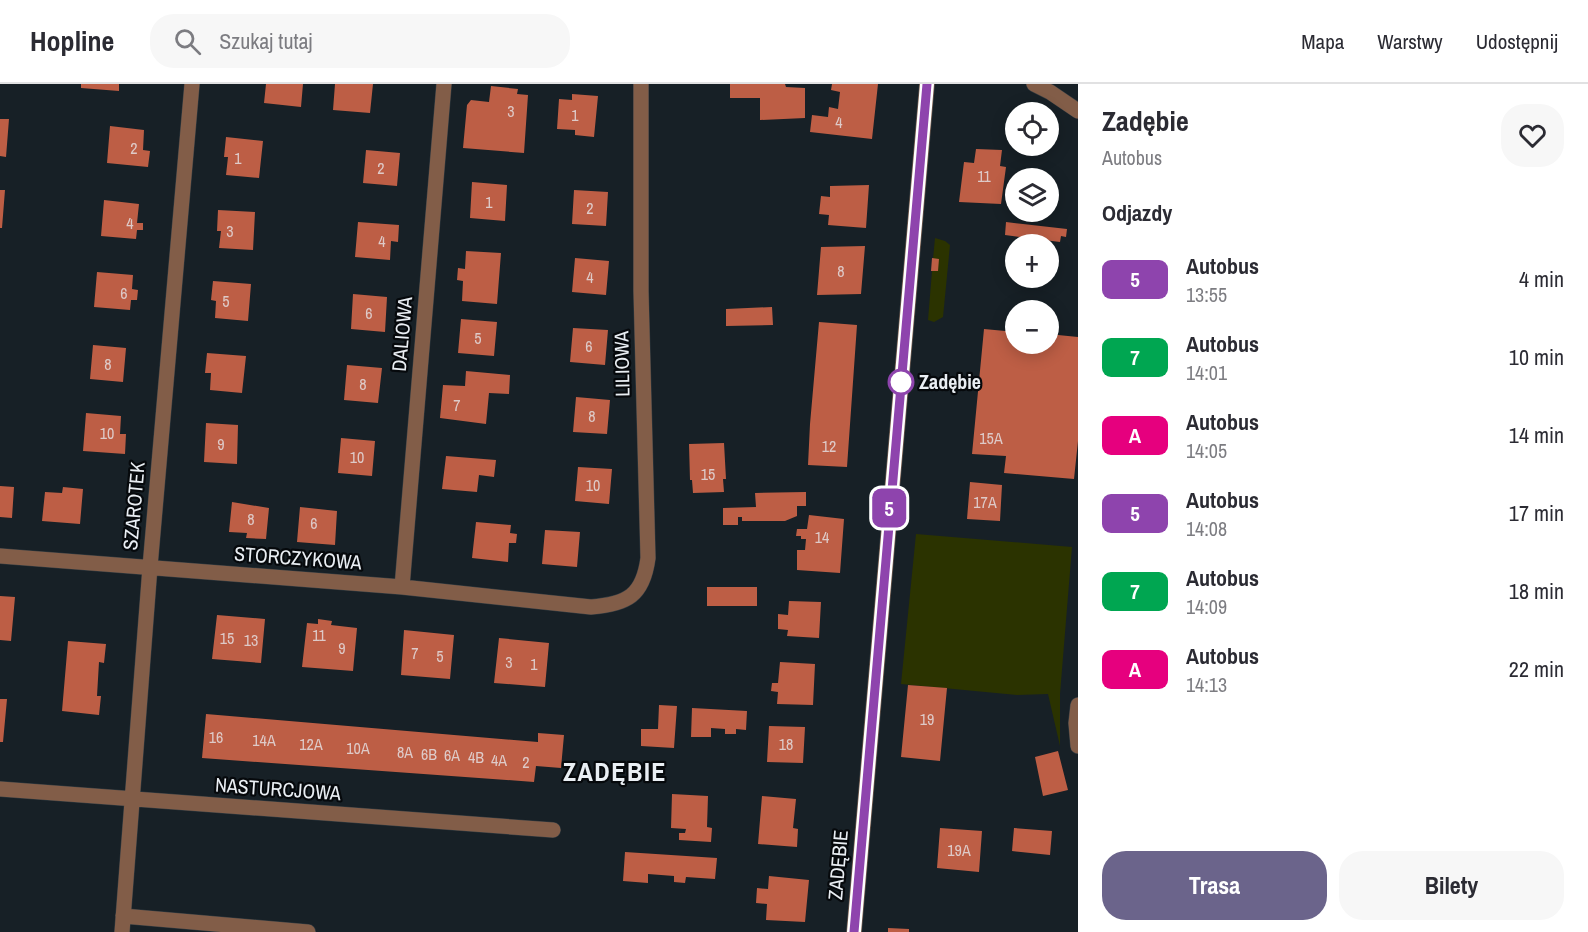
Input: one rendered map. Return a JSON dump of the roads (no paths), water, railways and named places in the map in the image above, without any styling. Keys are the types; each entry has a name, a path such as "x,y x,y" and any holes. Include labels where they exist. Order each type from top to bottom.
{"street":[{"name":"SZAROTEK","path":"122,932 150,567 192,84"},
{"name":"DALIOWA","path":"402,587 444,84"},
{"name":"LILIOWA","path":"591,607 609,606 628,599 640,588 646,575 648,558 641,291 640,84"},
{"name":"ZADĘBIE","path":"854,932 927,84"},
{"path":"1034,84 1078,111"},
{"name":"STORCZYKOWA","path":"0,556 402,587 591,607"},
{"path":"1078,705 1076,723 1078,746"},
{"name":"NASTURCJOWA","path":"0,789 553,830"},
{"path":"123,916 308,932"}],"place":[{"name":"Zadębie","path":"901,382"}],"district":[{"name":"ZADĘBIE","path":"615,772"}]}
